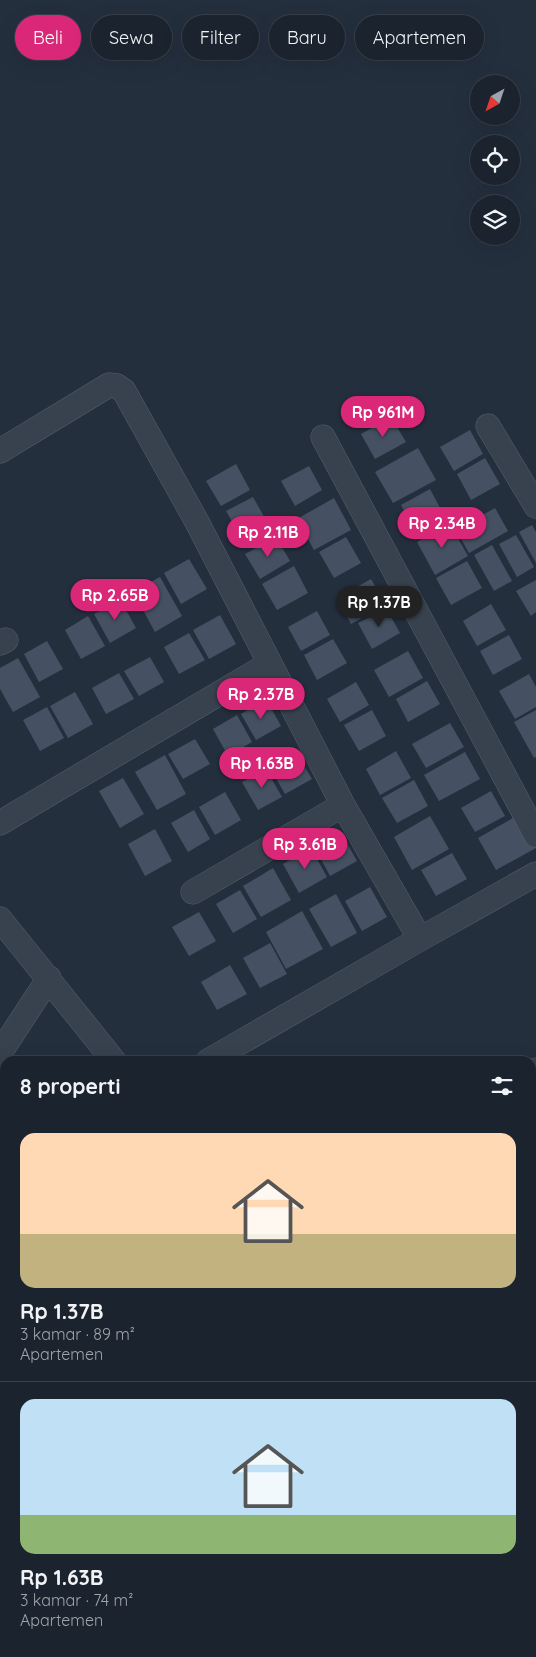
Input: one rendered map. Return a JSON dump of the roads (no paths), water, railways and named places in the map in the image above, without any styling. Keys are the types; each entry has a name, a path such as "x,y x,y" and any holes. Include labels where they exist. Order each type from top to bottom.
{"street":[{"path":"0,451 109,385 118,386 124,391 197,522 343,806 420,939"},
{"path":"488,426 536,506"},
{"path":"323,437 536,835"},
{"path":"0,823 269,664"},
{"path":"193,892 343,806"},
{"path":"217,1056 536,874"},
{"path":"0,919 110,1056"},
{"path":"0,1053 49,978"}]}
